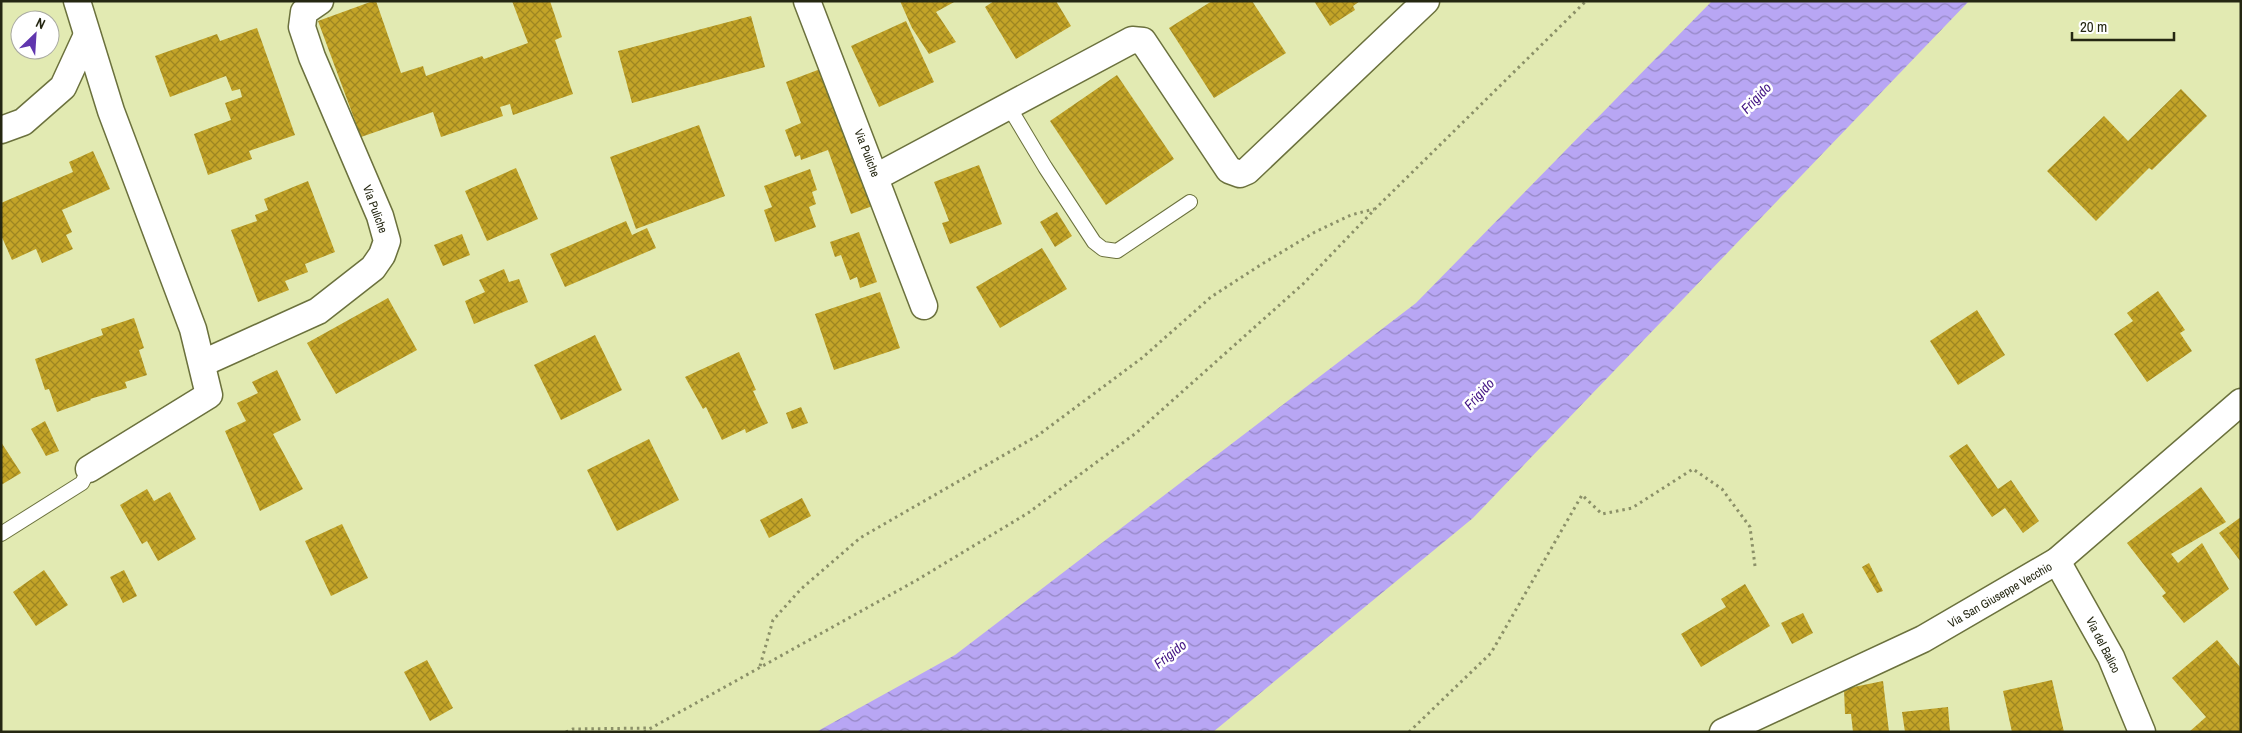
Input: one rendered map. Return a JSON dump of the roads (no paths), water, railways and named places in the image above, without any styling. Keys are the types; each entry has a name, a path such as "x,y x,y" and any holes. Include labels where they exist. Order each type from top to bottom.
{"street":[{"path":"77,1 111,110 193,329 203,363 209,395 89,469"},
{"name":"Via Puliche","path":"203,363 318,310 373,268 382,256 387,241 380,216 312,57 302,28 304,12 320,1"},
{"name":"Via Puliche","path":"807,1 924,306"},
{"path":"876,177 1132,40 1143,41 1229,170 1240,174 1247,171 1426,1"},
{"path":"1,130 23,122 62,87 87,35"},
{"name":"Via San Giuseppe Vecchio","path":"1723,732 1923,640 2057,561 2241,402"},
{"name":"Via del Balico","path":"2057,561 2111,657 2142,732"}],"lane":[{"path":"1009,106 1084,227 1094,242 1103,249 1117,251 1190,202"},
{"path":"1,534 82,483 89,469"}],"water":[{"name":"Frigido","path":"1712,1 1969,1 1473,518 1213,732 816,732 955,655 1416,303"}]}
